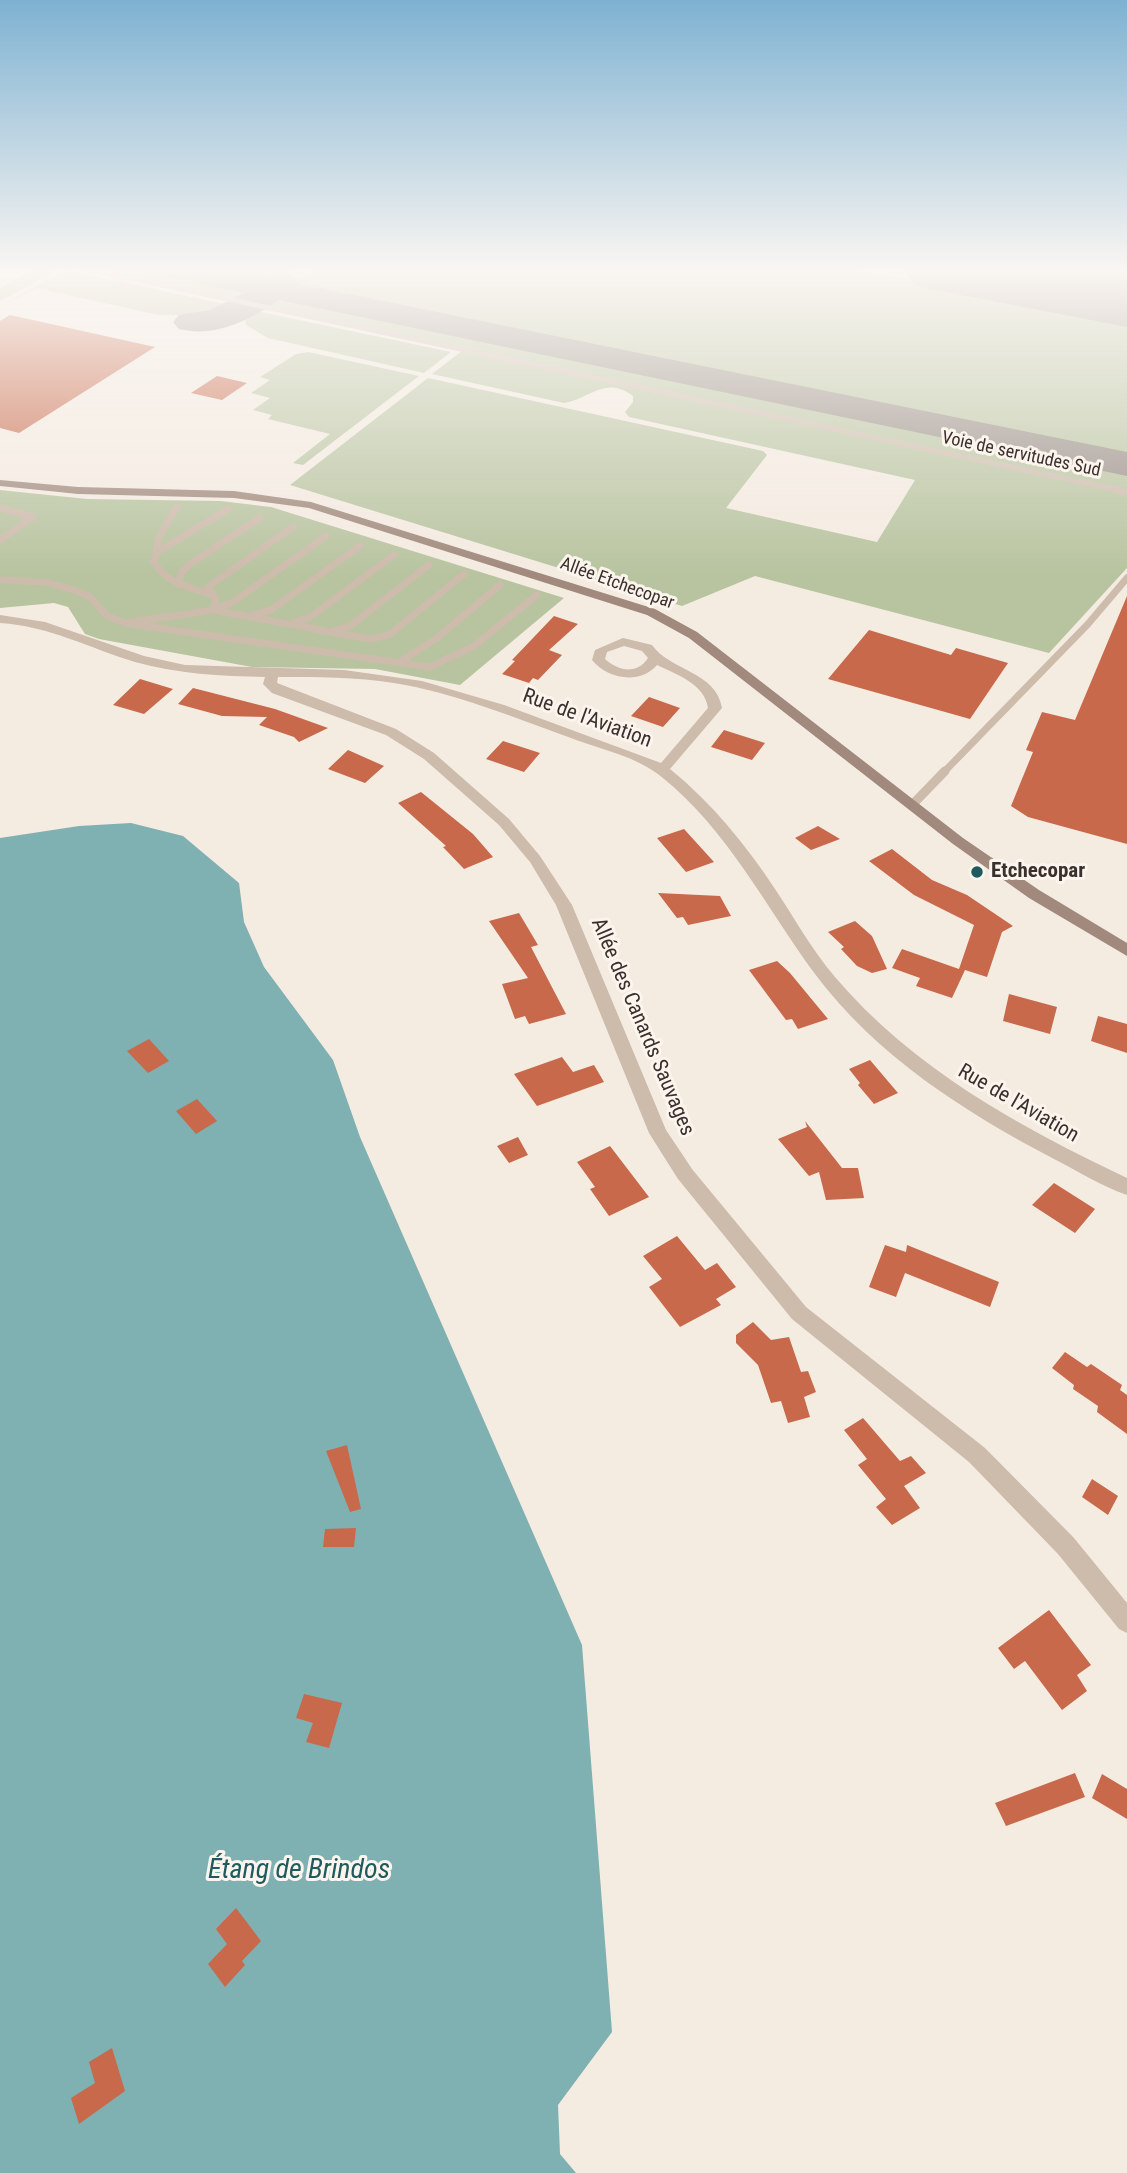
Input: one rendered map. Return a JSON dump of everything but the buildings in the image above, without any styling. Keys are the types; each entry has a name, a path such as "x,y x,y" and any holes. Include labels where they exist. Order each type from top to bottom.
{"street":[{"name":"Allée Etchecopar","path":"0,483 71,491 270,496 324,509 629,603 672,621 693,635 912,805 1034,894 1127,950"},
{"name":"Rue de l'Aviation","path":"0,619 20,619 52,626 91,644 159,664 219,672 373,676 425,686 538,722 662,770 700,804 751,865 829,981 880,1034 949,1090 998,1121 1127,1187"},
{"path":"654,658 709,690 716,700 715,708 662,770"},
{"name":"Allée des Canards Sauvages","path":"272,674 271,684 277,690 391,732 429,756 504,822 535,859 564,905 658,1133 684,1174 799,1313 977,1455 1066,1546 1127,1620"}],"lane":[{"name":"Voie de servitudes Sud","path":"558,370 1127,492"},
{"path":"177,507 159,537 155,567 179,585 211,594 216,598 213,610"},
{"path":"0,508 31,514 33,517 27,524 3,534 0,540"},
{"path":"156,553 228,509"},
{"path":"179,585 181,573 190,564 260,518"},
{"path":"211,594 208,587 293,527"},
{"path":"125,624 213,610 233,602 326,536"},
{"path":"245,616 271,610 360,546"},
{"path":"282,623 309,618 394,555"},
{"path":"328,632 350,626 429,565"},
{"path":"213,610 369,639 389,635 464,575"},
{"path":"912,805 1088,624 1127,578"},
{"path":"0,580 45,582 77,592 90,597 107,616 125,624 430,667 448,662 474,648 537,595"},
{"path":"398,662 407,659 437,638 500,584"}],"green space":[{"path":"270,370 393,370 419,376 303,465 293,463 330,434 268,419 272,415 253,410 270,398 251,393 270,380 260,377"},
{"path":"437,370 557,370 1127,494 1127,568 1049,653 755,576 682,606 290,485 428,378 763,451 767,455 726,508 877,542 915,480 629,417 625,412 633,402 633,396 614,388 598,390 564,403 432,374"},
{"path":"570,370 654,370 1127,468 1127,490"},
{"path":"687,370 1127,370 1127,461"},
{"path":"0,490 87,499 221,501 271,507 564,598 460,685 375,669 252,667 99,639 85,634 68,607 54,603 0,608"}],"water":[{"name":"Étang de Brindos","path":"131,823 183,836 239,883 244,922 264,967 333,1060 360,1137 582,1645 612,2032 558,2105 560,2154 576,2173 0,2173 0,838 79,826"}],"taxiway":[{"path":"670,370 1127,464"}],"place":[{"name":"Etchecopar","path":"977,872"}]}
